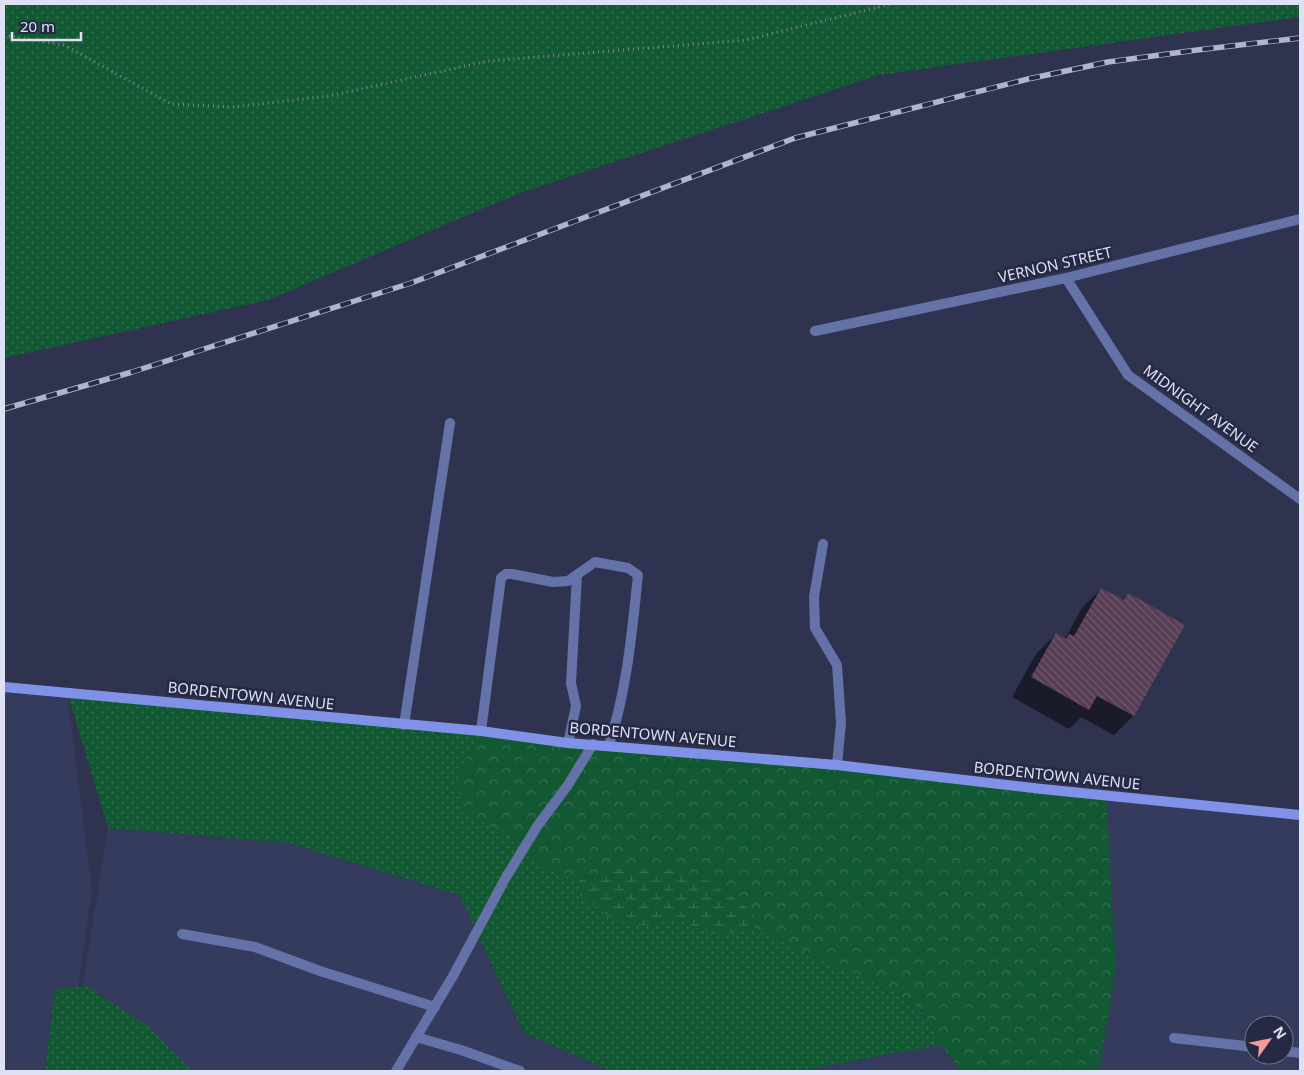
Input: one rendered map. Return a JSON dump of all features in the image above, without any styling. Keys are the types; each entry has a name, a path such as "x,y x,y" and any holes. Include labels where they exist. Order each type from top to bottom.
{"main road":[{"name":"BORDENTOWN AVENUE","path":"4,687 481,732 568,743 837,765 1300,816"}],"street":[{"name":"VERNON STREET","path":"815,331 1066,278 1300,219"},
{"name":"MIDNIGHT AVENUE","path":"1066,278 1128,375 1300,499"},
{"path":"404,725 450,423"},
{"path":"823,544 814,597 814,628 837,665 841,723 837,765"},
{"path":"481,732 501,578 506,574 512,574 553,582 568,581 595,562 628,568 638,575 631,642 617,720 608,746"},
{"path":"568,743 576,706 571,683 577,575"},
{"path":"396,1071 453,976 505,879 538,825 568,784 593,744"},
{"path":"182,934 255,947 320,971 435,1007"},
{"path":"416,1037 461,1050 520,1071"},
{"path":"1174,1038 1244,1046"}],"path":[{"path":"4,36 64,45 171,104 232,107 329,96 488,61 746,40 891,4"}],"shaded area":[{"path":"4,687 67,692 92,889 66,1071 4,1071"},
{"path":"1106,796 1300,815 1300,1071 1099,1071 1116,969"},
{"path":"108,828 288,843 459,895 524,1033 611,1071 69,1071"},
{"path":"941,1045 961,1071 801,1071 803,1070"}],"green space":[{"path":"4,4 1300,4 1300,17 879,75 520,193 268,300 4,358"},
{"path":"67,692 481,732 466,760 456,785 462,812 503,834 557,875 580,879 578,893 620,922 648,925 676,918 694,927 738,930 754,928 840,969 885,986 922,1012 941,1045 801,1071 611,1071 524,1033 459,895 288,843 108,828"},
{"path":"481,732 1106,796 1116,969 1099,1071 961,1071 941,1045 922,1011 885,986 840,969 754,928 754,912 607,872 580,879 557,875 503,834 462,812 456,785 466,760"},
{"path":"670,870 710,882 754,912 754,928 720,934 694,927 676,918 649,925 628,924 610,917 578,893 580,879 607,872"},
{"path":"86,986 149,1027 192,1071 45,1071 55,990"}],"building":[{"path":"1101,588 1124,600 1128,593 1185,625 1134,716 1097,696 1089,710 1031,677 1056,633 1066,639 1069,634 1074,636"}],"railway":[{"path":"4,409 132,372 411,283 795,138 1028,79 1108,62 1300,38"}]}
